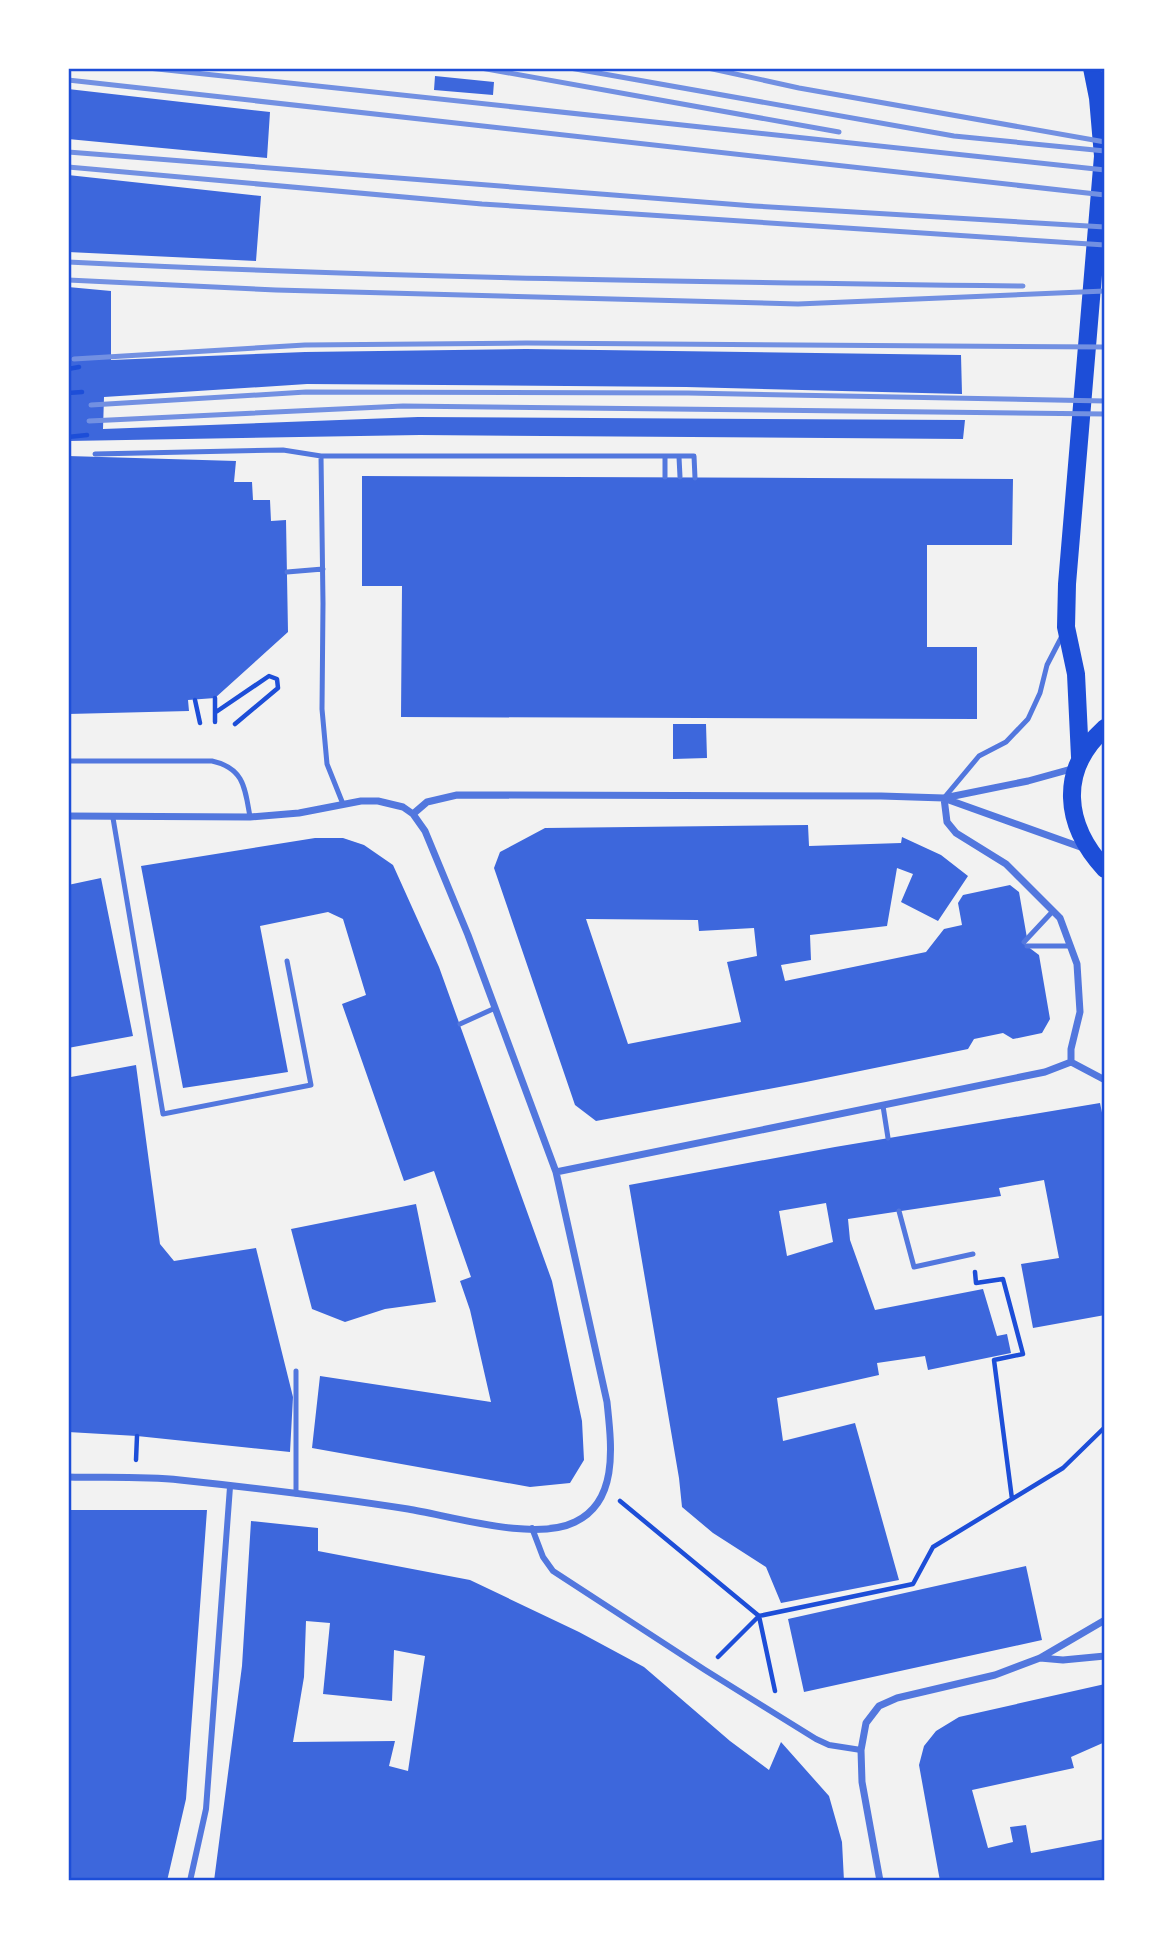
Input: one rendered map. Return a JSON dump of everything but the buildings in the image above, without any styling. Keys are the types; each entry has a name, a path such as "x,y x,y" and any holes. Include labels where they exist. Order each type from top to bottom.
{"main road":[{"path":"1092,68 1098,97 1102,156 1066,628 1076,674 1078,763 1072,799 1075,818 1090,850 1105,869"},
{"path":"1078,763 1105,728"}],"street":[{"path":"413,814 427,802 457,795 863,795 944,798 1078,763"},
{"path":"944,798 1090,850"},
{"path":"944,798 947,822 956,833 1006,864 1060,918 1077,964 1080,1012 1071,1049 1071,1062"},
{"path":"68,816 250,817 299,813 343,804 378,801 403,807 413,814 425,831 468,935 493,1009 556,1172 607,1402 611,1440 605,1491 594,1509 576,1522 554,1528 484,1524 408,1509 179,1480 68,1477"},
{"path":"556,1172 1045,1072 1071,1062 1105,1080"},
{"path":"190,1881 206,1809 230,1487"},
{"path":"531,1528 543,1558 553,1571 780,1718 829,1745 861,1750"},
{"path":"880,1881 862,1782 861,1750 866,1723 879,1706 897,1698 995,1675 1040,1658 1105,1620"},
{"path":"1040,1658 1063,1660 1105,1656"}],"lane":[{"path":"95,454 283,450 321,456 694,456 695,478"},
{"path":"321,456 322,709 327,764 343,804"},
{"path":"665,457 666,478"},
{"path":"679,457 680,477"},
{"path":"287,572 323,569"},
{"path":"944,798 979,756 1006,742 1028,719 1040,693 1047,665 1066,628"},
{"path":"68,761 212,761 224,764 238,774 243,783 250,817"},
{"path":"113,818 163,1114 312,1085 287,961"},
{"path":"1053,911 1025,944 1070,946"},
{"path":"460,1024 493,1009"},
{"path":"883,1106 888,1138"},
{"path":"899,1210 914,1267 973,1254"},
{"path":"296,1371 296,1494"}],"path":[{"path":"68,369 79,367"},
{"path":"68,393 82,392"},
{"path":"68,437 87,435"},
{"path":"216,712 270,676 278,679 278,688 235,724"},
{"path":"215,698 215,722"},
{"path":"195,700 200,723"},
{"path":"973,1254 976,1283 1003,1279 1023,1354 994,1360 1012,1499"},
{"path":"705,1670 759,1616 913,1584 933,1548 1063,1468 1105,1427"},
{"path":"605,1491 622,1502 759,1616 780,1718"}],"railway":[{"path":"148,68 1105,170"},
{"path":"481,68 839,132"},
{"path":"570,68 954,136 1105,151"},
{"path":"708,68 799,88 1105,142"},
{"path":"68,80 1105,195"},
{"path":"68,152 754,206 1105,227"},
{"path":"68,167 482,204 1105,245"},
{"path":"68,262 427,276 1023,286"},
{"path":"68,280 276,290 798,304 1105,291"},
{"path":"74,359 305,345 526,343 1105,347"},
{"path":"91,405 306,392 688,393 1105,401"},
{"path":"89,421 403,406 1105,414"}]}
